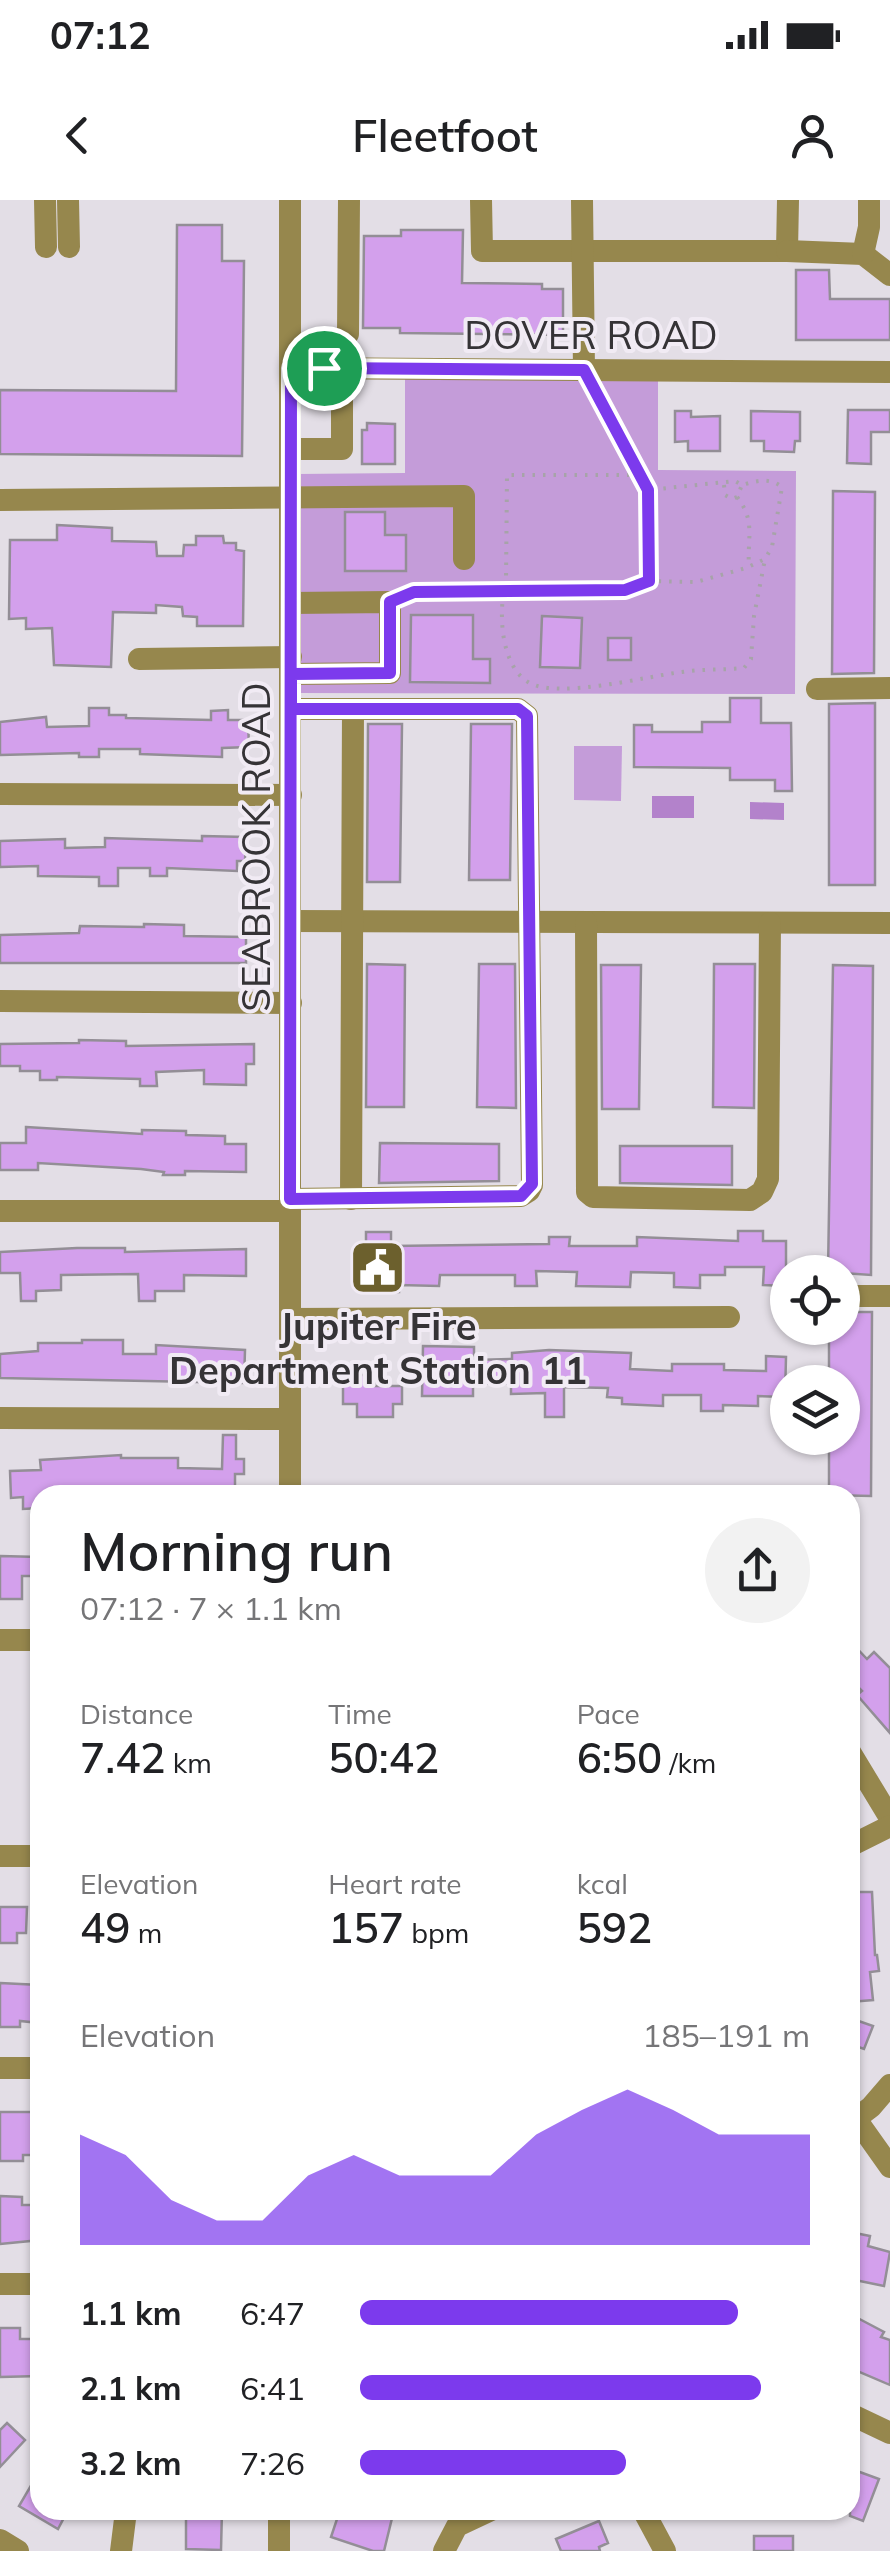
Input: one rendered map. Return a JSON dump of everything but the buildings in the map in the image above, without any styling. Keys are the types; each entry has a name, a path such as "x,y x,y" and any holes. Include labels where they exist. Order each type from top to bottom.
{"street":[{"path":"45,200 57,247 68,200"},
{"name":"SEABROOK ROAD","path":"290,200 290,1485"},
{"path":"348,334 349,200"},
{"path":"481,200 482,251 862,254 890,274"},
{"path":"582,200 584,370"},
{"path":"788,200 788,251"},
{"path":"862,254 869,227 869,200"},
{"name":"DOVER ROAD","path":"291,368 890,372"},
{"path":"291,448 342,449 342,368"},
{"path":"0,500 464,496 464,560"},
{"path":"138,659 390,673 390,602 291,603"},
{"path":"817,689 890,688"},
{"path":"0,1211 290,1205 351,1199 521,1196 529,1191 532,1184 527,716 518,709 291,709"},
{"path":"351,1199 353,709"},
{"path":"0,794 291,795"},
{"path":"291,921 890,924"},
{"path":"586,922 587,1192 593,1198 750,1200 762,1192 768,1179 770,923"},
{"path":"0,1002 291,1003"},
{"path":"860,1296 890,1296"},
{"path":"290,1319 729,1317"},
{"path":"0,1418 290,1420"},
{"path":"0,1640 30,1640"},
{"path":"860,1768 890,1818"},
{"path":"860,1841 890,1826"},
{"path":"0,1856 30,1856"},
{"path":"0,2068 30,2068"},
{"path":"860,2114 890,2085"},
{"path":"860,2130 890,2167"},
{"path":"0,2284 30,2284"},
{"path":"860,2419 890,2433"},
{"path":"121,2551 125,2520"},
{"path":"279,2520 279,2551"},
{"path":"444,2551 457,2526 470,2520"},
{"path":"648,2520 665,2551"},
{"path":"0,2540 18,2551"}],"path":[{"path":"584,370 648,490 649,581"},
{"path":"640,475 506,475 506,650 512,666 526,682 541,687 572,687 744,668 751,659 754,616 782,487 758,480 742,485 735,482 648,490"},
{"path":"724,485 725,496 732,499 738,496 742,485"},
{"path":"738,496 750,521 750,566"},
{"path":"390,602 414,592 625,590 649,581 696,582 765,558"}],"shaded area":[{"path":"405,372 658,374 658,470 796,471 795,694 296,693 297,474 405,473"},
{"path":"574,746 622,746 621,801 574,800"},
{"path":"652,796 694,796 694,818 652,818"},
{"path":"750,802 784,803 784,820 750,819"}],"place":[{"name":"Jupiter Fire Department Station 11","path":"378,1268"}],"route":[{"path":"291,368 324,368 584,370 648,490 649,581 625,590 414,592 390,602 390,673 291,674 291,709 518,709 527,716 532,1184 521,1196 290,1199 291,368"}]}
